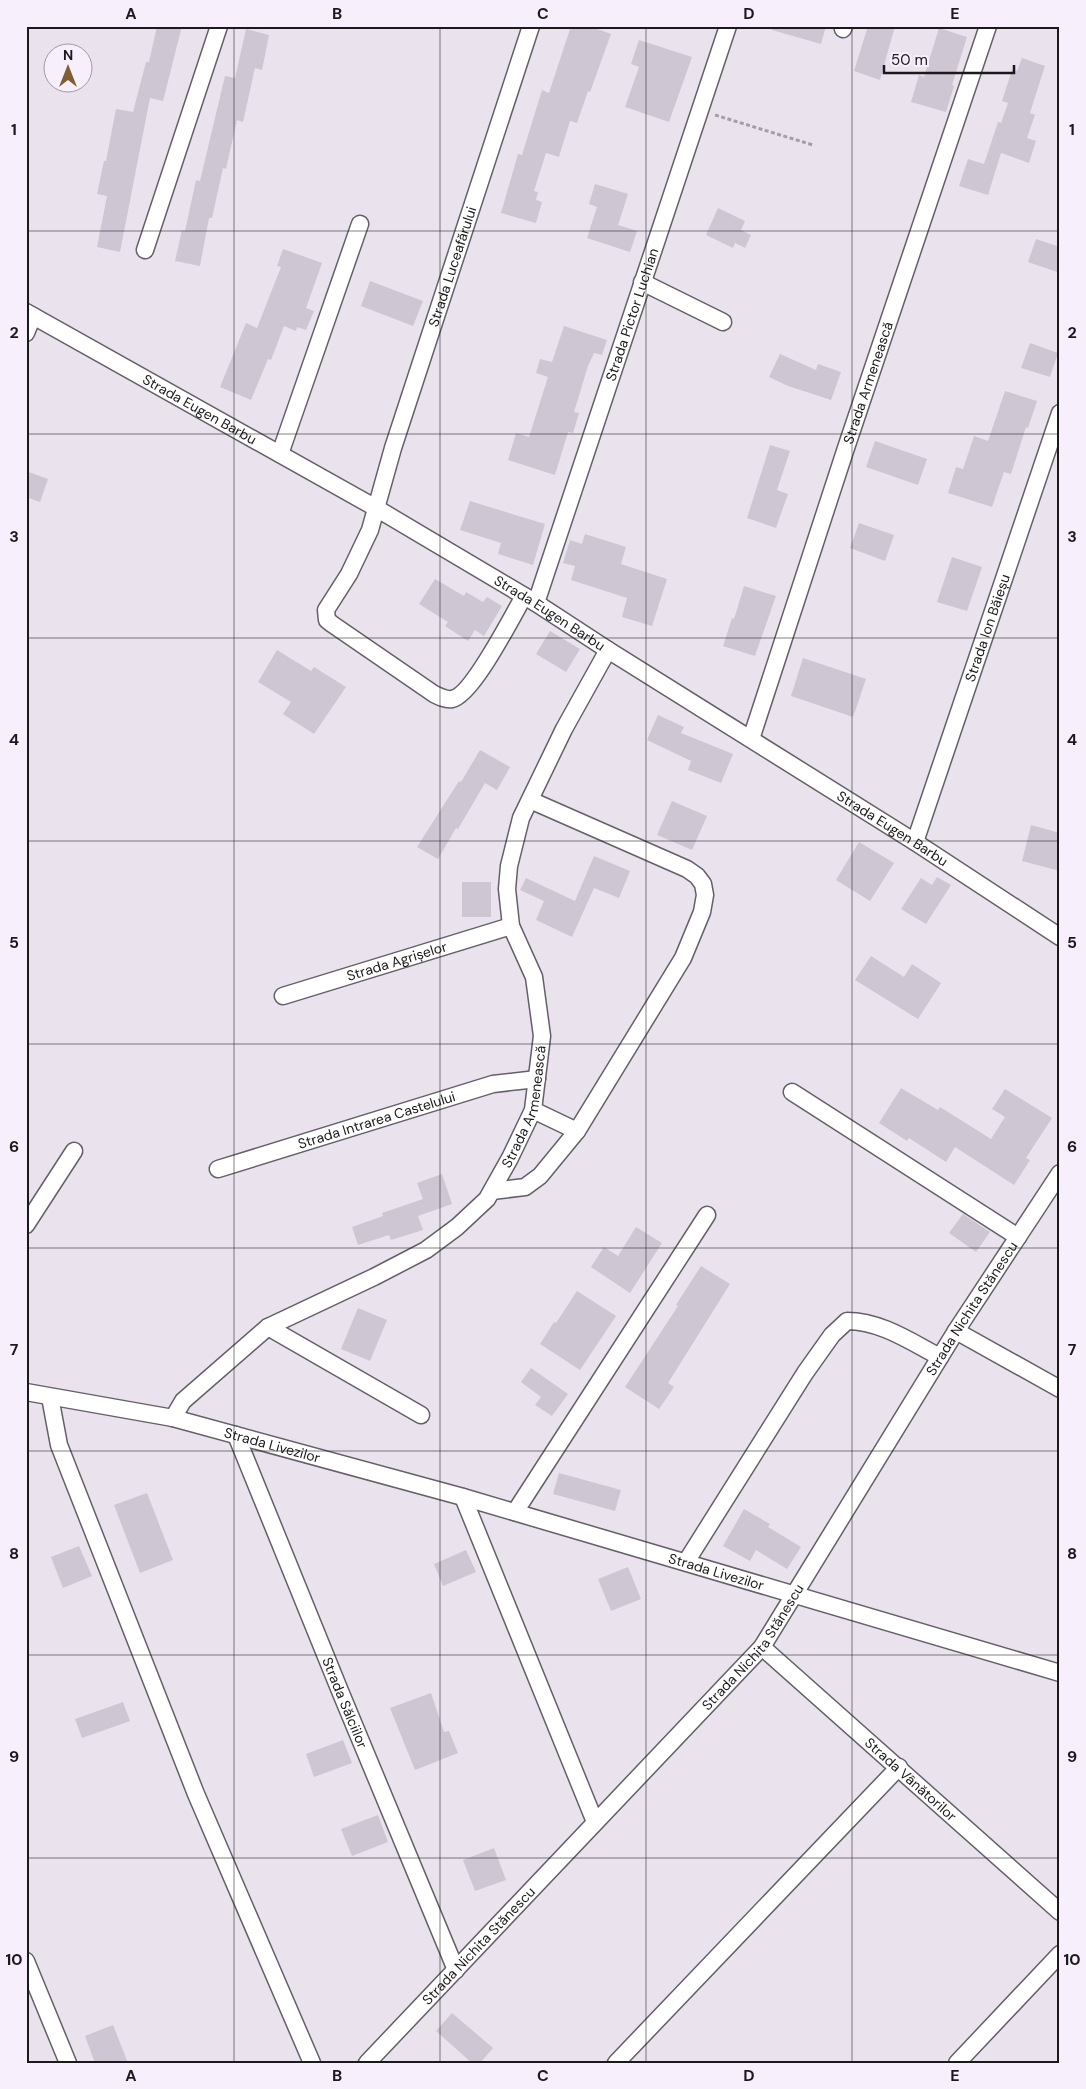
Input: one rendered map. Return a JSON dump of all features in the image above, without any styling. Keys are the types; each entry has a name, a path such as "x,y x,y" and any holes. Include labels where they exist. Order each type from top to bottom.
{"street":[{"path":"145,250 220,26"},
{"name":"Strada Luceafărului","path":"530,599 473,681 461,696 453,699 444,699 434,694 332,624 325,615 329,604 360,554 370,530 393,448 531,26"},
{"name":"Strada Pictor Luchian","path":"530,599 642,282 728,26"},
{"name":"Strada Armenească","path":"751,740 843,458 988,26"},
{"path":"280,454 360,224"},
{"path":"642,282 723,322"},
{"path":"26,333 30,314"},
{"name":"Strada Eugen Barbu","path":"30,314 376,508 530,599 914,842 1060,937"},
{"name":"Strada Ion Băieșu","path":"914,842 1060,413"},
{"name":"Strada Armenească","path":"173,1418 183,1401 268,1327 426,1250 457,1227 487,1199 492,1191 533,1110 542,1036 534,976 511,926 507,889 509,866 521,818 564,729 608,650"},
{"path":"492,1191 525,1187 540,1176 576,1131 683,958 702,912 705,895 703,884 697,876 687,869 530,800"},
{"name":"Strada Agrișelor","path":"283,996 511,926"},
{"name":"Strada Intrarea Castelului","path":"218,1169 493,1084 537,1079"},
{"path":"792,1092 1018,1238"},
{"path":"533,1110 576,1131"},
{"path":"26,1225 74,1152"},
{"name":"Strada Nichita Stănescu","path":"367,2063 762,1647 956,1331 1060,1173"},
{"path":"515,1512 707,1215"},
{"path":"686,1562 805,1373 832,1335 847,1322 865,1322 895,1333 940,1358"},
{"path":"268,1327 421,1415"},
{"path":"956,1331 1060,1389"},
{"name":"Strada Livezilor","path":"26,1392 173,1418 236,1435 515,1512 1060,1673"},
{"path":"50,1397 59,1445 196,1794 312,2063"},
{"name":"Strada Sălciilor","path":"236,1435 340,1692 456,1970"},
{"path":"463,1497 596,1822"},
{"name":"Strada Vânătorilor","path":"762,1647 1060,1912"},
{"path":"616,2063 899,1767"},
{"path":"957,2063 1060,1954"},
{"path":"26,1961 68,2063"}],"path":[{"path":"700,111 813,145"}],"building":[{"path":"157,26 182,26 163,101 150,98 120,252 97,247 107,196 97,194 104,161 106,161 116,109 133,112 146,62 149,62"},
{"path":"571,26 589,26 611,34 577,123 570,121 559,157 546,153 534,191 538,192 536,200 542,202 536,223 501,213 518,154 522,155 542,90 549,93"},
{"path":"773,26 826,26 821,44 772,30"},
{"path":"868,26 895,26 880,80 854,71"},
{"path":"939,28 967,37 952,85 954,86 946,112 911,102 919,75 924,77"},
{"path":"246,29 269,35 262,70 255,68 243,122 237,120 226,169 223,168 212,218 209,218 200,266 175,261 182,230 185,231 196,180 200,181 225,76 235,78"},
{"path":"639,40 692,57 669,122 625,107 639,67 631,64"},
{"path":"1022,58 1045,66 1030,113 1035,115 1027,138 1036,141 1029,163 1001,153 988,195 959,186 968,159 984,164 998,122 1001,123 1008,103 1002,101 1012,70 1017,71"},
{"path":"595,184 628,194 618,225 637,231 630,252 587,238 597,207 589,204"},
{"path":"718,208 745,221 741,230 751,235 745,248 735,243 733,248 706,235"},
{"path":"1036,239 1060,247 1060,273 1028,262"},
{"path":"283,249 322,263 306,308 314,311 306,330 297,327 296,331 284,326 271,360 268,359 251,400 220,387 246,323 257,328 281,267 277,266"},
{"path":"370,281 423,301 413,326 361,306"},
{"path":"564,326 607,340 602,355 594,353 588,366 574,412 579,413 573,433 568,432 555,475 508,460 516,433 529,437 548,377 536,373 540,359 552,362"},
{"path":"1030,343 1058,353 1050,377 1021,368"},
{"path":"780,354 816,370 818,364 841,372 831,400 788,386 769,377"},
{"path":"1005,391 1037,401 1028,428 1026,427 1011,474 1004,472 992,507 948,493 956,467 963,469 974,436 988,441"},
{"path":"875,441 927,459 918,485 866,467"},
{"path":"770,445 790,451 777,490 788,494 776,528 747,518"},
{"path":"26,471 48,479 40,502 26,497"},
{"path":"470,501 545,524 533,565 498,554 501,543 460,530"},
{"path":"859,523 894,535 885,561 850,548"},
{"path":"585,534 626,547 621,564 667,579 652,626 622,617 627,598 571,580 575,566 563,563 570,540 582,544"},
{"path":"952,557 982,567 967,611 937,602"},
{"path":"435,579 464,596 466,592 483,602 487,597 502,606 484,636 475,630 468,641 445,626 448,622 419,604"},
{"path":"744,586 776,596 755,656 723,646"},
{"path":"550,631 580,649 566,672 536,654"},
{"path":"277,650 311,671 314,667 346,687 314,734 283,714 291,702 258,682"},
{"path":"803,658 866,679 853,717 791,696"},
{"path":"658,715 684,727 681,733 733,754 721,783 688,770 691,761 647,740"},
{"path":"480,750 510,767 497,790 485,783 438,859 417,847"},
{"path":"672,801 707,816 692,850 657,835"},
{"path":"1031,825 1060,833 1060,871 1022,861"},
{"path":"859,842 894,863 870,901 836,880"},
{"path":"594,856 630,871 619,898 594,888 572,937 536,920 544,901 520,890 526,878 575,901"},
{"path":"937,877 951,885 926,924 901,909 921,878 932,885"},
{"path":"462,882 491,882 491,917 462,917"},
{"path":"871,956 904,977 912,964 941,983 918,1019 855,980"},
{"path":"901,1088 938,1110 940,1107 991,1139 1005,1117 992,1109 1005,1089 1052,1118 1026,1158 1030,1160 1014,1185 955,1147 946,1162 909,1138 907,1141 879,1123"},
{"path":"442,1174 452,1204 418,1216 423,1230 391,1240 389,1235 358,1245 352,1227 383,1216 382,1213 423,1199 417,1183"},
{"path":"963,1214 990,1232 976,1252 949,1233"},
{"path":"636,1227 662,1243 630,1293 591,1267 604,1247 618,1256"},
{"path":"701,1266 730,1284 668,1383 674,1387 659,1409 625,1387 678,1306 676,1305"},
{"path":"577,1291 616,1316 580,1370 540,1344"},
{"path":"358,1308 387,1320 370,1361 341,1349"},
{"path":"531,1368 568,1394 552,1416 535,1405 541,1397 521,1382"},
{"path":"559,1473 621,1490 615,1511 553,1494"},
{"path":"147,1493 173,1560 140,1573 114,1505"},
{"path":"744,1509 770,1524 768,1527 801,1547 787,1569 756,1550 750,1561 723,1546"},
{"path":"79,1546 92,1576 63,1588 51,1557"},
{"path":"466,1550 476,1572 443,1586 434,1564"},
{"path":"628,1567 641,1599 611,1611 598,1579"},
{"path":"431,1693 444,1732 449,1731 458,1753 415,1770 390,1708"},
{"path":"123,1702 130,1721 82,1738 75,1719"},
{"path":"343,1740 352,1763 314,1777 306,1754"},
{"path":"378,1815 388,1842 352,1856 341,1829"},
{"path":"494,1848 506,1880 475,1891 463,1860"},
{"path":"452,2013 493,2048 480,2063 472,2063 436,2031"},
{"path":"113,2025 128,2063 95,2063 85,2036"}]}
